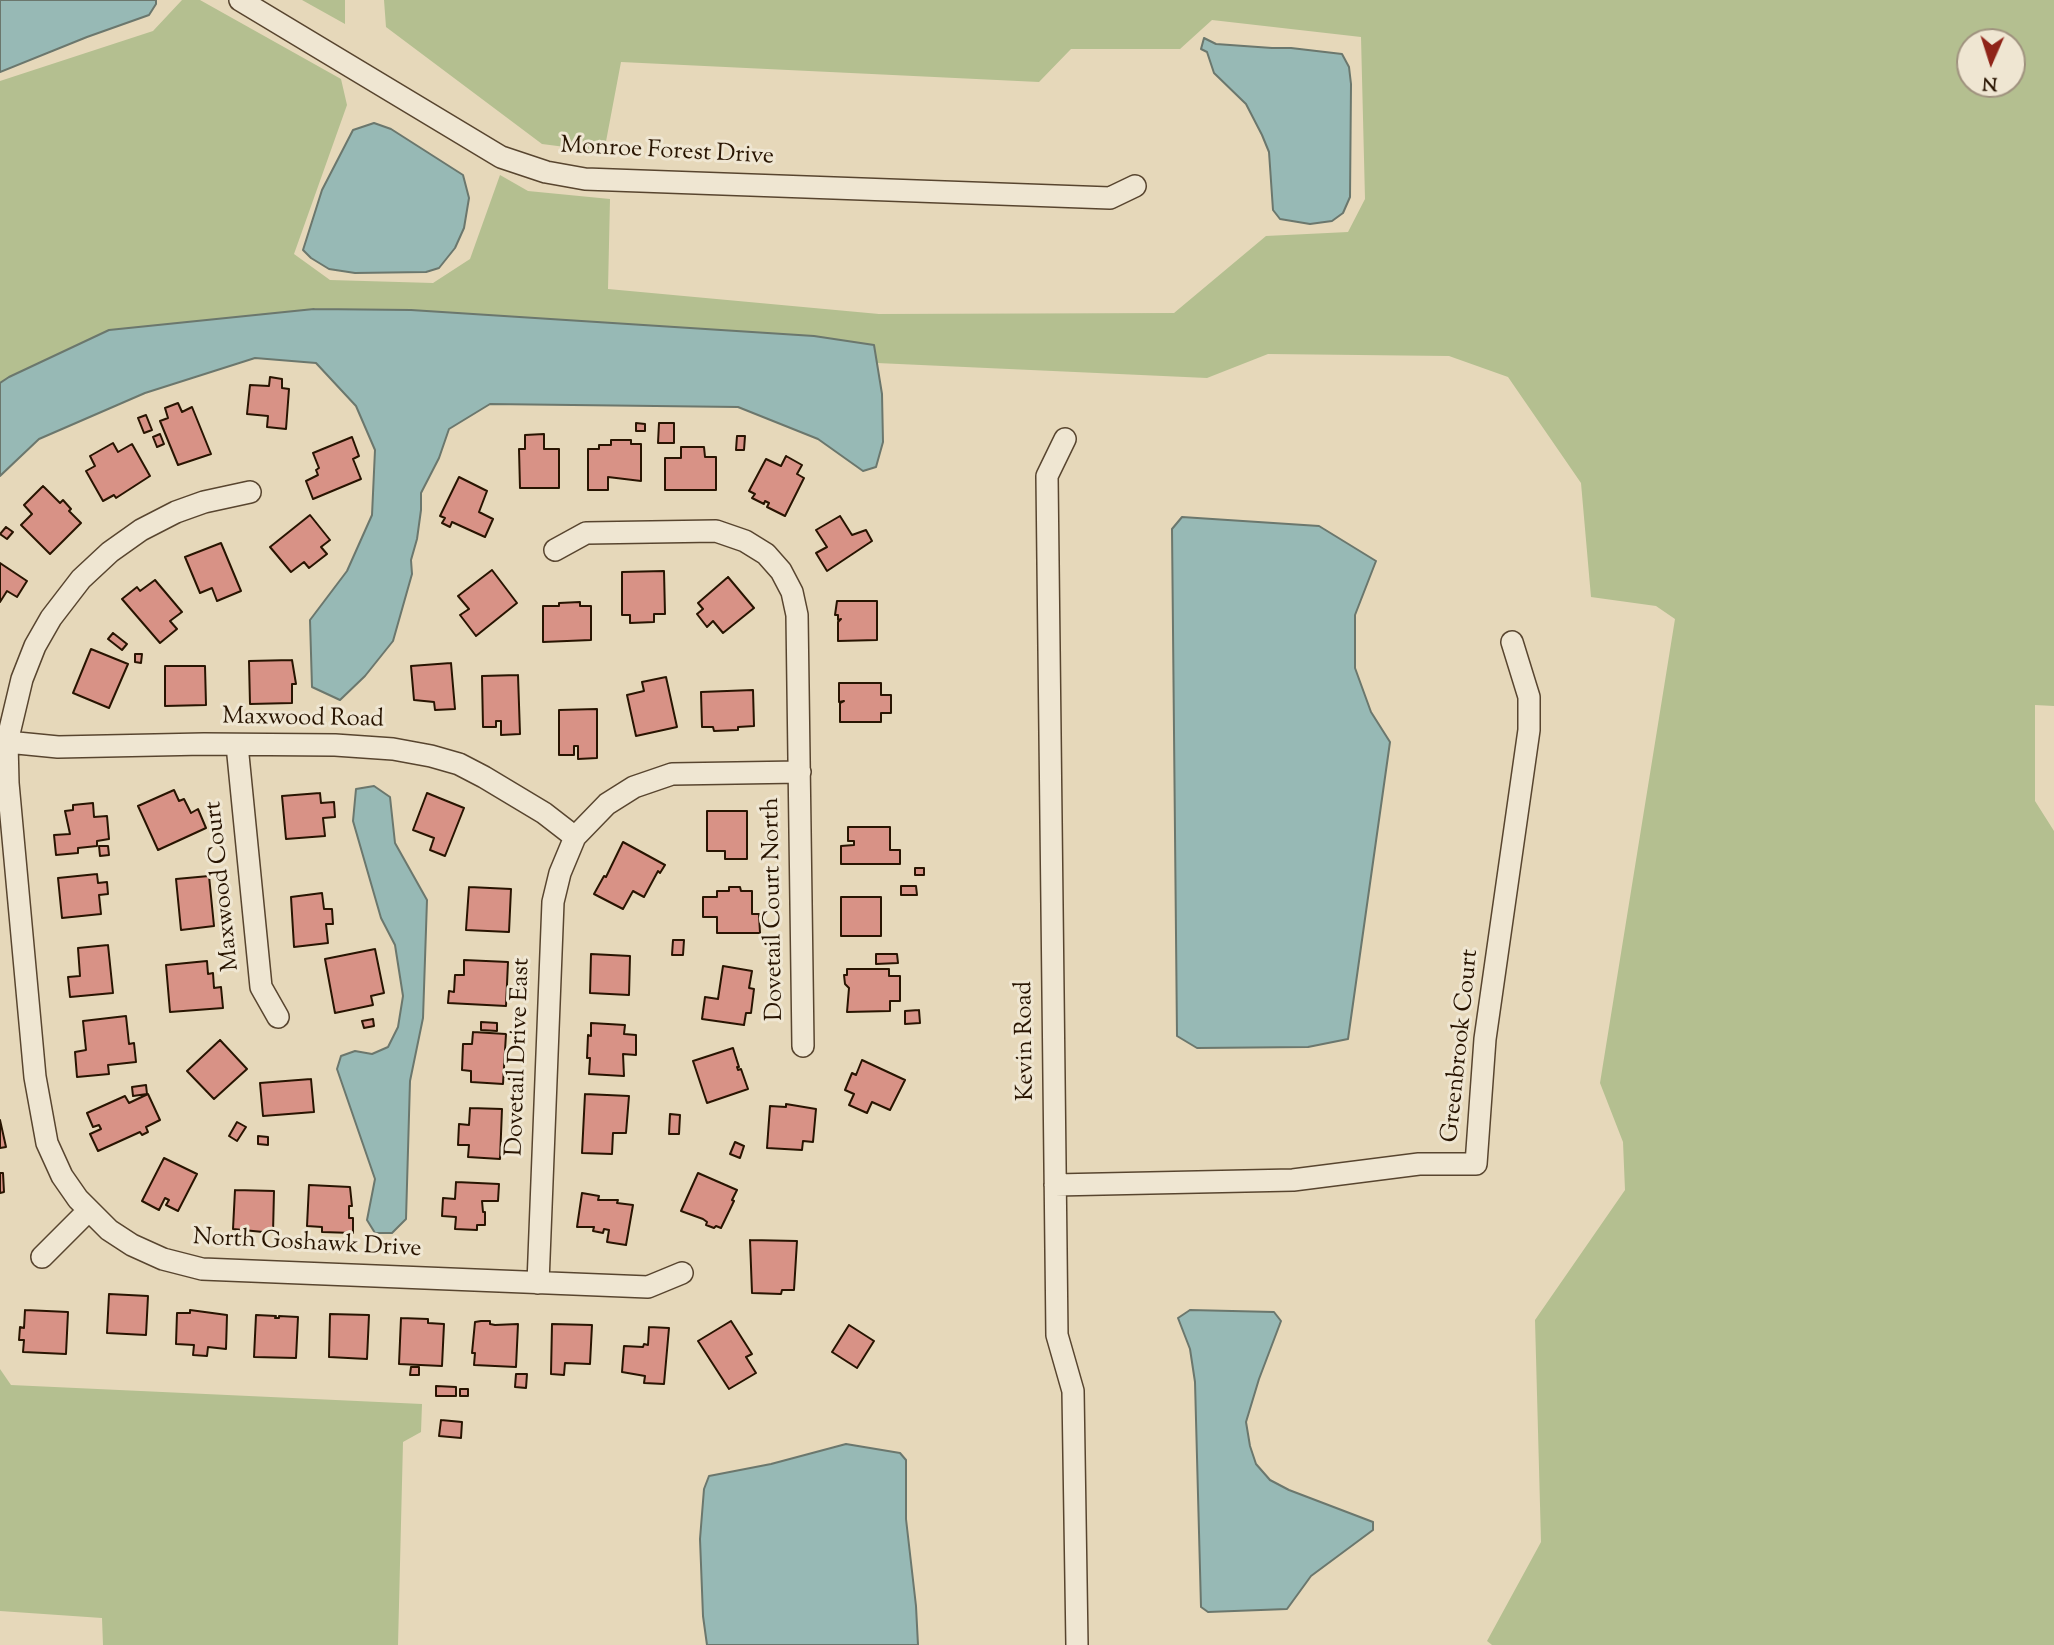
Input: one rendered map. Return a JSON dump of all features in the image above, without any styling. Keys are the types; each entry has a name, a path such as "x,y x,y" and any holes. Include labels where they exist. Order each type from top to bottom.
{"street":[{"name":"Monroe Forest Drive","path":"240,0 501,157 547,172 586,179 1110,198 1135,186"},
{"name":"Kevin Road","path":"1065,439 1047,475 1057,1335 1073,1391 1077,1645"},
{"name":"North Goshawk Drive","path":"250,492 204,502 159,520 110,552 81,579 51,618 35,646 2,742 35,1077 42,1126 50,1152 62,1176 109,1230 132,1245 163,1259 202,1269 648,1287 682,1273"},
{"name":"Dovetail Court North","path":"555,550 586,533 716,531 746,541 765,554 781,571 792,592 797,615 803,1046"},
{"name":"Greenbrook Court","path":"1055,1185 1293,1180 1419,1164 1476,1164 1485,1039 1529,730 1529,697 1512,642"},
{"name":"Maxwood Road","path":"2,742 58,747 394,748 459,764 519,796 575,837"},
{"name":"Maxwood Court","path":"237,746 261,988 278,1017"},
{"path":"575,837 607,804 634,787 672,774 800,772"},
{"name":"Dovetail Drive East","path":"538,1283 553,902 560,873 575,837"},
{"path":"42,1257 89,1210"}],"green space":[{"path":"182,0 200,0 341,79 347,105 294,254 330,280 433,283 470,259 500,175 528,191 610,199 608,289 879,314 1174,313 1266,236 1348,232 1365,199 1361,37 1212,20 1180,49 1071,49 1039,82 621,62 604,152 542,144 386,27 384,0 2054,0 2054,706 2035,705 2035,801 2054,831 2054,1645 1492,1645 1487,1641 1541,1542 1535,1320 1625,1190 1623,1142 1600,1083 1675,619 1656,606 1591,597 1581,483 1508,377 1449,356 1268,354 1207,378 877,363 874,345 814,336 411,310 314,309 9,377 0,383 0,81 153,31"},
{"path":"302,0 345,0 345,24"},
{"path":"0,1369 11,1385 422,1404 421,1432 403,1442 398,1645 103,1645 102,1618 0,1611"}],"water":[{"path":"0,0 156,0 156,4 149,15 0,72"},
{"path":"1204,38 1216,44 1342,54 1349,67 1351,84 1350,197 1343,213 1332,221 1310,224 1280,219 1273,210 1269,152 1262,135 1246,104 1214,73 1207,52 1201,49"},
{"path":"374,123 391,129 463,175 469,198 464,228 455,248 439,268 426,272 355,273 329,269 303,250 322,190 353,130"},
{"path":"314,309 411,310 814,336 874,345 882,394 883,442 876,467 863,471 818,439 738,407 490,404 449,429 439,458 421,493 417,539 411,560 412,574 393,641 365,676 340,700 312,687 310,620 347,571 372,515 375,450 356,406 316,363 255,358 145,393 39,439 0,476 0,383 9,377 109,330"},
{"path":"1182,517 1319,526 1376,561 1355,615 1355,668 1371,712 1390,742 1348,1039 1308,1047 1197,1048 1177,1036 1172,529"},
{"path":"374,786 390,797 395,843 427,900 423,1018 410,1081 406,1219 392,1233 375,1233 367,1220 375,1179 337,1069 341,1056 355,1051 372,1054 388,1047 398,1027 403,996 395,945 381,918 353,821 356,789"},
{"path":"1190,1310 1274,1312 1281,1321 1246,1422 1256,1464 1270,1480 1289,1490 1373,1522 1373,1530 1311,1576 1287,1609 1208,1612 1201,1607 1195,1382 1190,1349 1178,1318"},
{"path":"846,1444 900,1453 906,1460 906,1519 918,1645 707,1645 700,1539 704,1489 709,1476 771,1464"}],"building":[{"path":"270,377 282,379 282,388 289,389 286,429 267,427 268,416 247,414 250,385 269,386"},
{"path":"178,403 182,412 192,407 211,454 178,465 160,421 168,418 165,408"},
{"path":"146,415 152,430 144,433 138,418"},
{"path":"636,423 645,424 645,431 636,431"},
{"path":"659,423 674,423 674,443 658,443"},
{"path":"160,434 164,444 157,447 153,437"},
{"path":"544,434 544,449 559,449 559,488 520,488 519,449 525,449 525,435"},
{"path":"737,436 745,436 744,450 736,450"},
{"path":"352,437 359,456 353,459 361,479 313,499 306,481 318,475 316,470 319,468 313,453"},
{"path":"611,440 631,440 631,444 641,444 641,481 608,477 608,490 588,490 588,449 611,445"},
{"path":"113,443 118,452 132,444 150,476 116,498 114,495 103,501 86,471 95,466 90,456"},
{"path":"681,447 704,447 705,457 716,457 716,490 665,490 665,458 681,458"},
{"path":"786,456 802,465 797,474 804,478 785,516 767,507 769,503 765,501 764,504 752,498 755,494 749,491 766,459 781,466"},
{"path":"459,477 487,491 479,512 493,519 485,537 452,522 450,527 442,523 445,518 440,516"},
{"path":"43,486 60,503 63,500 81,523 50,554 21,525 32,514 24,505"},
{"path":"310,515 330,540 321,547 327,554 309,568 304,562 291,572 270,547"},
{"path":"840,516 852,535 866,530 872,541 827,571 816,553 827,547 816,530"},
{"path":"6,527 13,532 7,539 0,534"},
{"path":"221,543 241,591 217,601 212,588 200,593 185,557"},
{"path":"0,563 27,581 17,597 7,591 0,602"},
{"path":"492,570 517,603 476,636 460,615 469,609 458,596"},
{"path":"664,571 665,614 654,614 654,622 630,623 630,615 622,615 622,572"},
{"path":"728,577 754,608 723,633 713,621 707,627 697,614 703,609 698,603"},
{"path":"155,580 182,612 170,621 177,629 160,643 122,599 137,587 140,591"},
{"path":"837,601 877,601 877,640 838,641 838,622 841,619 838,620 838,615 835,615"},
{"path":"580,602 580,606 591,606 591,640 543,642 543,606"},
{"path":"113,633 127,644 122,650 108,639"},
{"path":"91,649 128,664 109,708 73,693"},
{"path":"135,654 142,654 141,663 135,662"},
{"path":"292,660 296,684 292,684 292,703 250,704 249,661"},
{"path":"451,663 455,709 435,710 434,702 414,700 411,666"},
{"path":"165,666 205,666 206,705 165,706"},
{"path":"518,675 520,734 501,735 501,721 496,721 496,727 483,727 482,676"},
{"path":"666,677 677,727 636,736 627,695 644,691 642,682"},
{"path":"839,683 881,683 881,695 891,695 891,713 881,713 881,722 840,722 840,703 844,701 839,702"},
{"path":"753,690 754,726 714,731 713,727 702,727 701,692"},
{"path":"597,709 597,758 578,759 578,746 574,746 574,755 559,755 559,710"},
{"path":"174,790 179,801 184,799 191,813 198,809 206,828 158,850 138,806"},
{"path":"320,793 321,803 334,802 335,817 323,818 325,836 286,839 282,796"},
{"path":"427,793 464,808 445,856 430,850 434,838 413,830"},
{"path":"93,803 94,817 107,816 109,839 97,841 97,846 78,848 78,853 56,855 54,835 70,834 65,811 73,810 73,805"},
{"path":"707,811 747,811 747,859 725,859 725,851 707,851"},
{"path":"848,827 890,827 890,850 900,850 900,864 841,864 841,846 854,845 854,841 848,841"},
{"path":"623,842 665,865 660,873 658,871 644,897 633,891 623,909 594,894 604,876 606,877"},
{"path":"99,846 108,846 109,855 100,856"},
{"path":"915,868 924,868 924,875 915,875"},
{"path":"97,874 98,883 107,882 108,894 99,895 101,914 62,918 58,878"},
{"path":"209,876 214,926 181,930 176,879"},
{"path":"901,886 916,886 917,895 901,895"},
{"path":"469,887 511,889 509,932 466,930"},
{"path":"729,887 752,891 752,914 759,914 760,933 717,933 717,917 703,917 703,897 717,897 717,891 729,891"},
{"path":"322,893 324,909 332,909 333,924 326,924 328,943 294,947 291,897"},
{"path":"841,897 881,897 881,936 841,936"},
{"path":"673,940 684,940 683,955 672,955"},
{"path":"108,945 113,993 70,997 68,977 80,976 78,948"},
{"path":"375,949 384,993 371,996 373,1005 335,1013 325,959"},
{"path":"591,954 630,956 629,995 590,993"},
{"path":"876,954 897,954 898,963 876,964"},
{"path":"464,960 508,962 506,1006 448,1003 449,991 454,992 455,975 464,975"},
{"path":"207,961 208,974 213,973 214,988 221,987 223,1008 170,1012 166,965"},
{"path":"723,966 752,971 749,988 754,989 751,1013 746,1013 744,1025 702,1019 705,997 718,999"},
{"path":"847,969 889,969 889,976 900,976 900,1001 890,1001 890,1011 847,1012 849,988 845,984 844,975 847,975"},
{"path":"919,1010 920,1023 905,1024 905,1011"},
{"path":"126,1016 129,1044 134,1043 136,1062 108,1065 109,1074 77,1077 75,1052 86,1050 83,1021"},
{"path":"373,1019 374,1026 364,1028 362,1021"},
{"path":"481,1022 497,1023 497,1031 481,1030"},
{"path":"591,1023 625,1025 624,1034 636,1035 636,1055 623,1054 624,1076 589,1074 590,1058 587,1058"},
{"path":"473,1032 506,1034 503,1084 471,1082 471,1071 462,1070 463,1044 472,1044"},
{"path":"220,1040 247,1069 214,1099 187,1071"},
{"path":"733,1048 738,1070 741,1069 748,1089 707,1103 693,1061"},
{"path":"862,1060 905,1080 890,1110 872,1102 867,1113 849,1105 854,1094 845,1090 852,1073 856,1075"},
{"path":"311,1079 314,1112 263,1116 260,1083"},
{"path":"146,1085 147,1094 133,1096 132,1087"},
{"path":"148,1094 160,1120 146,1127 148,1132 142,1135 140,1132 98,1151 90,1134 101,1129 99,1125 93,1127 87,1113 125,1096 129,1103"},
{"path":"585,1094 629,1096 626,1133 613,1133 612,1154 582,1153"},
{"path":"786,1104 816,1109 813,1142 803,1141 802,1150 767,1148 770,1106 786,1107"},
{"path":"470,1108 502,1109 500,1159 468,1157 469,1145 458,1145 459,1124 469,1125"},
{"path":"670,1114 680,1115 679,1134 669,1134"},
{"path":"0,1120 6,1147 0,1148"},
{"path":"237,1122 246,1127 237,1141 229,1136"},
{"path":"258,1136 268,1137 268,1145 258,1144"},
{"path":"735,1142 744,1146 740,1158 730,1154"},
{"path":"164,1158 197,1174 178,1211 166,1205 169,1200 165,1198 159,1210 142,1201"},
{"path":"0,1173 3,1173 4,1192 0,1193"},
{"path":"698,1173 737,1190 721,1228 706,1225 707,1222 703,1219 681,1211"},
{"path":"456,1182 499,1184 498,1201 482,1201 485,1225 477,1225 477,1230 455,1229 456,1217 442,1216 443,1198 455,1199"},
{"path":"309,1185 350,1187 352,1206 349,1206 349,1218 353,1218 353,1233 322,1232 322,1227 307,1226"},
{"path":"235,1190 274,1191 273,1233 233,1229"},
{"path":"582,1193 599,1196 598,1200 618,1200 617,1203 633,1205 626,1245 607,1242 609,1230 604,1229 603,1233 593,1231 594,1227 577,1227"},
{"path":"750,1240 797,1241 794,1290 782,1290 781,1294 752,1293"},
{"path":"109,1294 148,1296 146,1335 107,1333"},
{"path":"25,1310 68,1312 66,1354 23,1352 24,1340 19,1340 20,1327 24,1328"},
{"path":"190,1310 227,1315 226,1349 208,1347 207,1356 193,1355 194,1345 176,1344 177,1313 190,1313"},
{"path":"330,1314 369,1315 367,1359 329,1357"},
{"path":"256,1315 298,1317 296,1358 254,1357"},
{"path":"401,1318 428,1319 428,1323 444,1324 442,1366 399,1364"},
{"path":"490,1321 490,1324 495,1325 518,1324 516,1367 474,1365 475,1353 472,1353 475,1322"},
{"path":"731,1321 752,1354 746,1357 756,1373 729,1389 698,1341"},
{"path":"552,1324 592,1325 590,1364 565,1363 564,1375 551,1374"},
{"path":"849,1325 874,1341 857,1368 832,1352"},
{"path":"649,1327 669,1328 664,1384 644,1383 645,1376 622,1372 624,1346 648,1345"},
{"path":"411,1367 419,1367 419,1375 410,1375"},
{"path":"516,1374 527,1374 526,1388 515,1387"},
{"path":"436,1386 456,1387 456,1396 436,1396"},
{"path":"460,1389 468,1389 468,1396 460,1396"},
{"path":"441,1420 462,1422 461,1438 439,1436"}]}
